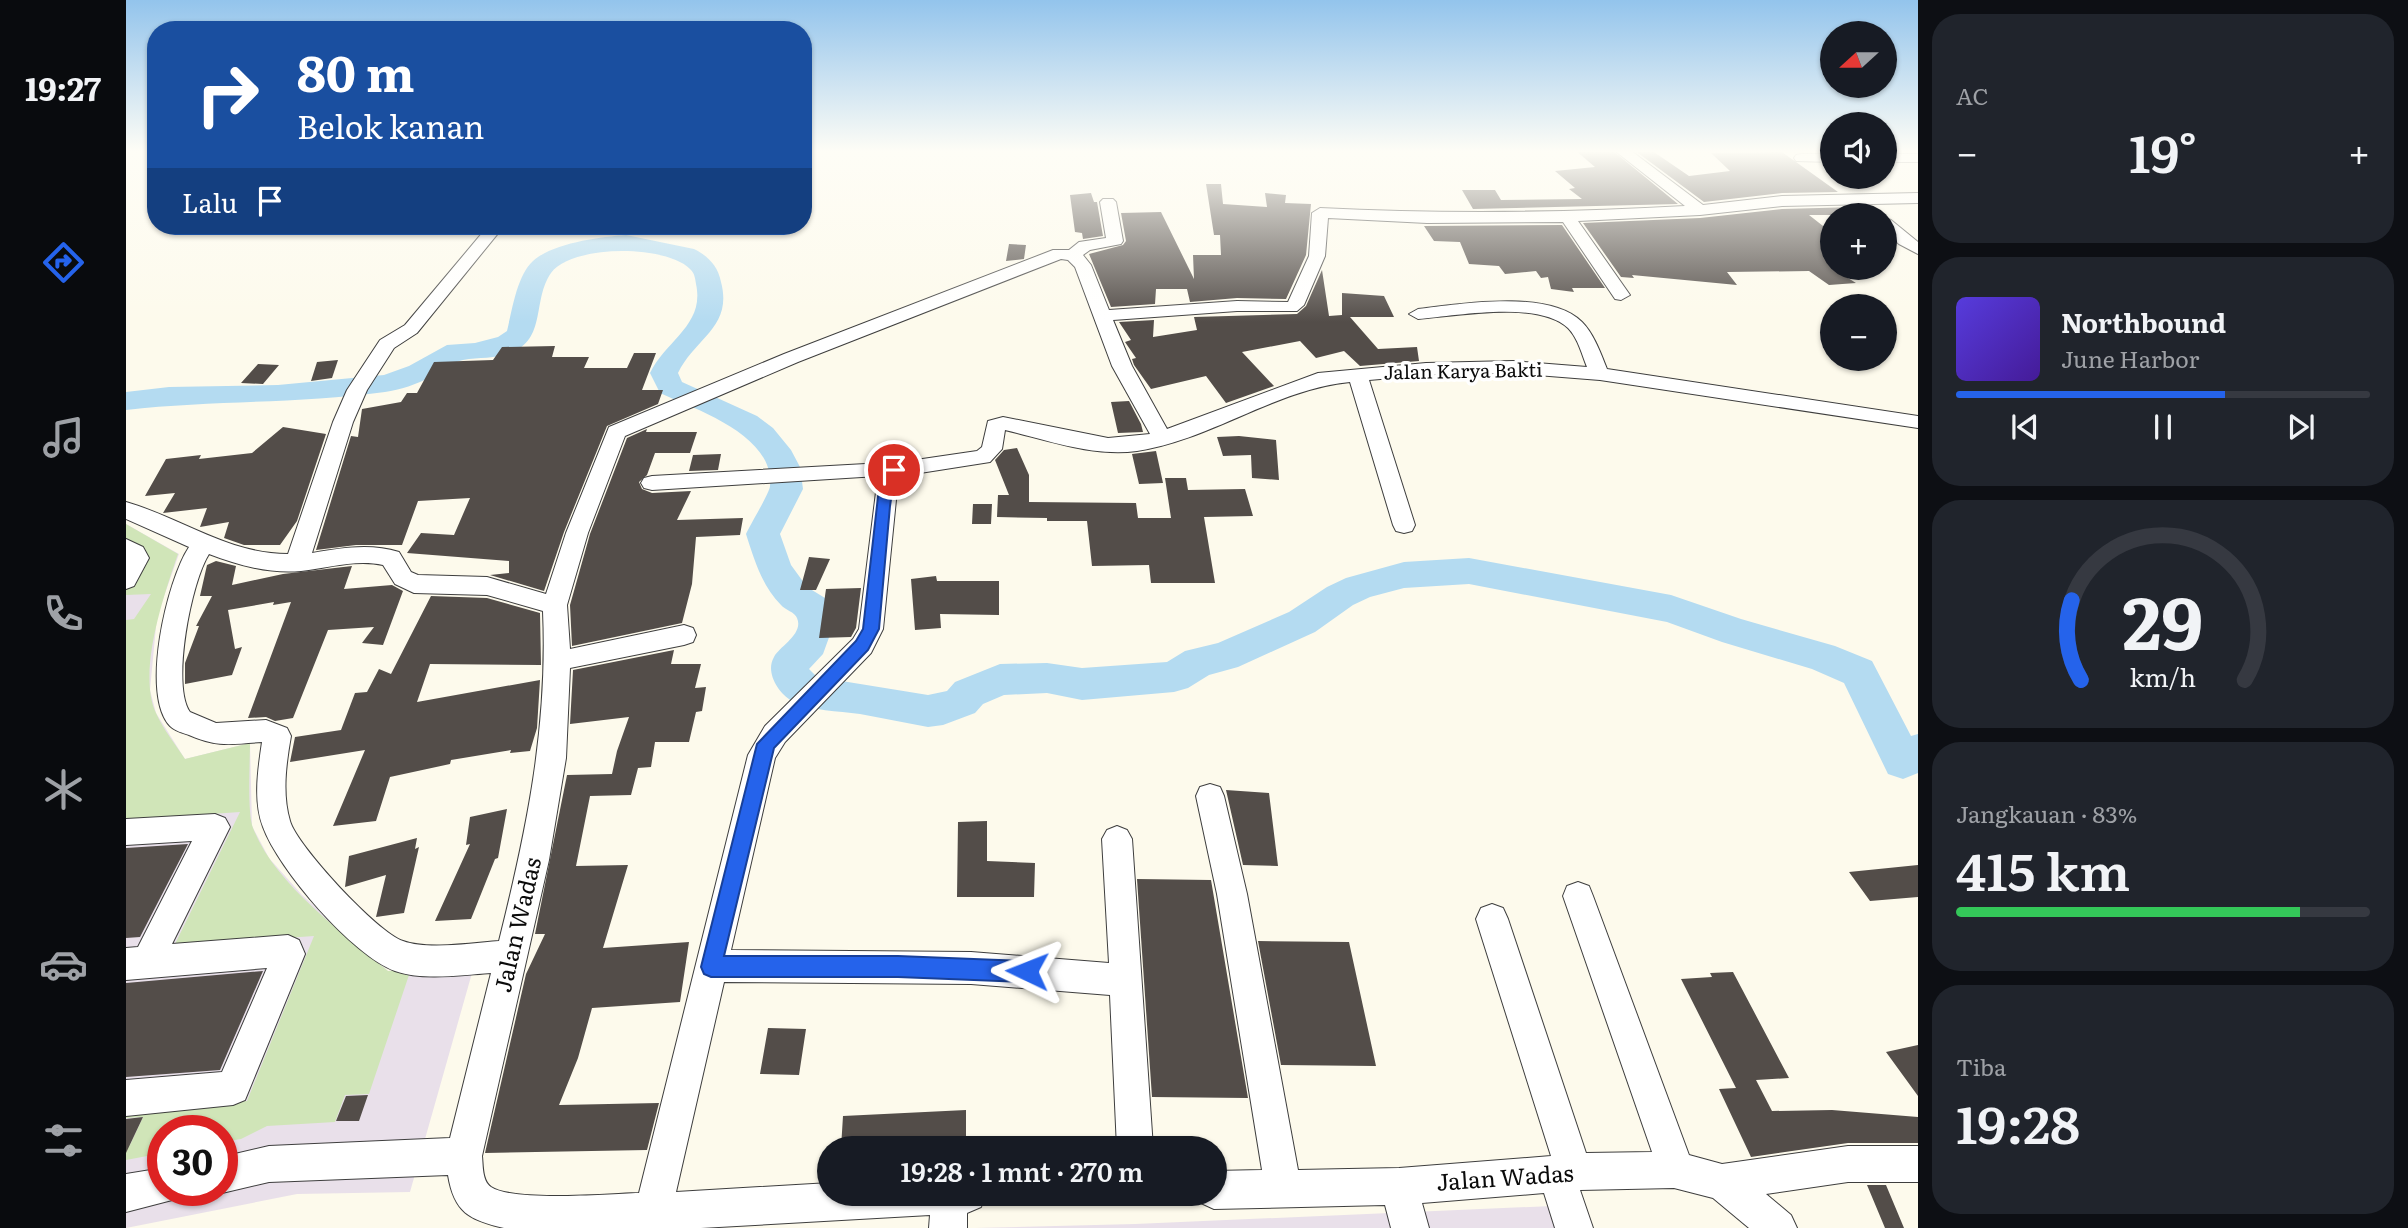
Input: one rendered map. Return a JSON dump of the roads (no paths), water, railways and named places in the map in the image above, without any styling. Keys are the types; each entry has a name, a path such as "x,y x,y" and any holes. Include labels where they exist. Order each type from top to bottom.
{"street":[{"path":"1073,255 1085,246 1115,241 1109,207"},
{"path":"1696,207 1700,210"},
{"path":"1101,316 1237,306 1291,307 1295,305 1317,251 1320,213 1427,218 1567,217 1725,207"},
{"path":"1567,217 1620,295"},
{"path":"1897,234 1918,249"},
{"path":"297,562 342,422 362,383 387,344 411,329 489,235"},
{"path":"126,510 204,543 253,559 283,563 364,554 382,555 391,558 403,578 414,584 487,586 555,605 577,533 613,435 694,398 1059,254 1073,255 1083,265 1122,366 1162,438"},
{"path":"1418,314 1489,307 1522,308 1560,316 1575,325 1600,374"},
{"name":"Jalan Karya Bakti","path":"899,468 983,457 992,449 995,426 1008,423 1108,445 1137,444 1190,430 1318,379 1426,369 1513,367 1600,374 1918,422"},
{"path":"1357,375 1404,525"},
{"path":"652,482 899,468"},
{"path":"653,1212 762,755 766,744 862,646 871,629 887,479 891,471 899,468"},
{"path":"204,543 188,569 173,624 171,698 173,709 181,720 215,734 266,731 277,736 273,782 277,828 317,883 375,942 396,956 510,957"},
{"path":"126,547 135,553 137,558 126,580"},
{"name":"Jalan Wadas","path":"555,605 558,661 552,758 534,860 464,1156 471,1196 482,1204 523,1214 912,1206"},
{"path":"558,661 684,635"},
{"path":"1210,796 1232,894 1283,1189"},
{"path":"126,832 215,827 136,963"},
{"path":"1117,839 1134,1136"},
{"path":"1578,896 1668,1144 1674,1170"},
{"path":"1492,919 1565,1173 1574,1228"},
{"path":"126,1098 233,1088 289,954 288,951 136,963"},
{"path":"711,967 911,967 1053,972 1126,981"},
{"path":"238,1171 269,1164 464,1156"},
{"path":"1722,1182 1848,1164 1918,1164"},
{"name":"Jalan Wadas","path":"1227,1190 1399,1186 1565,1173 1674,1170 1722,1182 1778,1228"},
{"path":"1399,1186 1410,1228"},
{"path":"126,1193 147,1189"}],"waterway":[{"path":"126,401 169,396 278,394 388,383 419,372 457,351 478,352 496,345 502,347 520,335 530,289 542,266 589,246 626,242 685,254 706,271 712,297 710,312 691,339 671,359 664,373 670,387 727,412 762,435 775,450 784,467 787,489 778,501 763,534 775,569 794,596 812,608 817,621 810,644 789,664 789,672 804,689 928,711 961,702 969,693 1000,680 1047,678 1082,684 1174,677 1199,662 1225,656 1302,622 1340,596 1359,587 1404,575 1469,571 1671,609 1735,632 1822,657 1858,672 1903,761 1918,751"}]}
